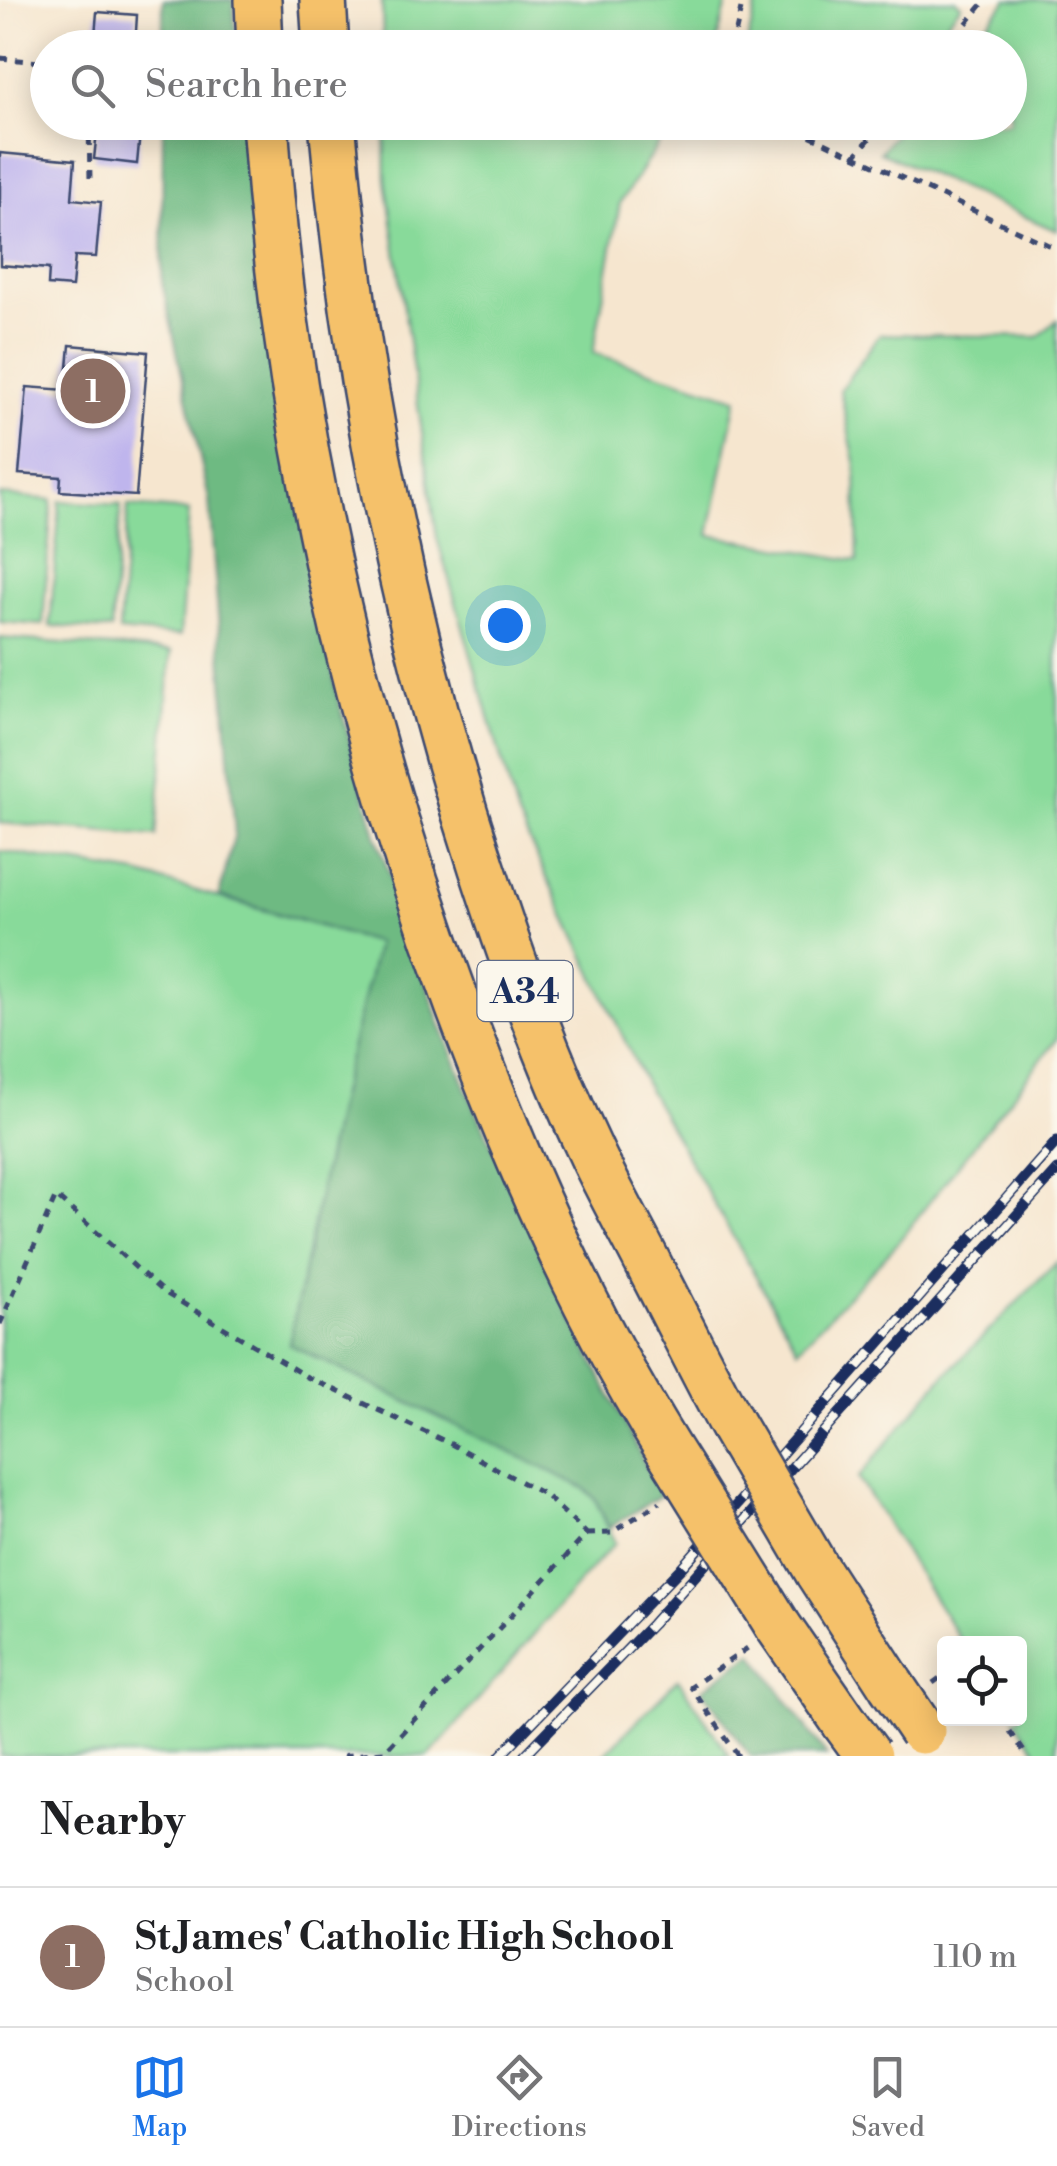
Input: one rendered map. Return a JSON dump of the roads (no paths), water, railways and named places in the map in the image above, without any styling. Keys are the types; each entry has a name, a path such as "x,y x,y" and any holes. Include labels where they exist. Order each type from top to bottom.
{"highway":[{"path":"258,0 259,30"},
{"path":"323,0 325,30"},
{"name":"A34","path":"267,140 282,293 320,531 351,666 395,823 479,1062 523,1170 643,1411 671,1488 763,1636 857,1740"},
{"name":"A34","path":"334,140 365,400 390,530 420,663 511,954 589,1149 689,1348 818,1572 909,1686 930,1744"}],"railway":[{"path":"500,1756 681,1568 1057,1141"},
{"path":"524,1756 652,1624 1057,1170"}],"place":[{"name":"St James' Catholic High School","path":"93,391"}]}
